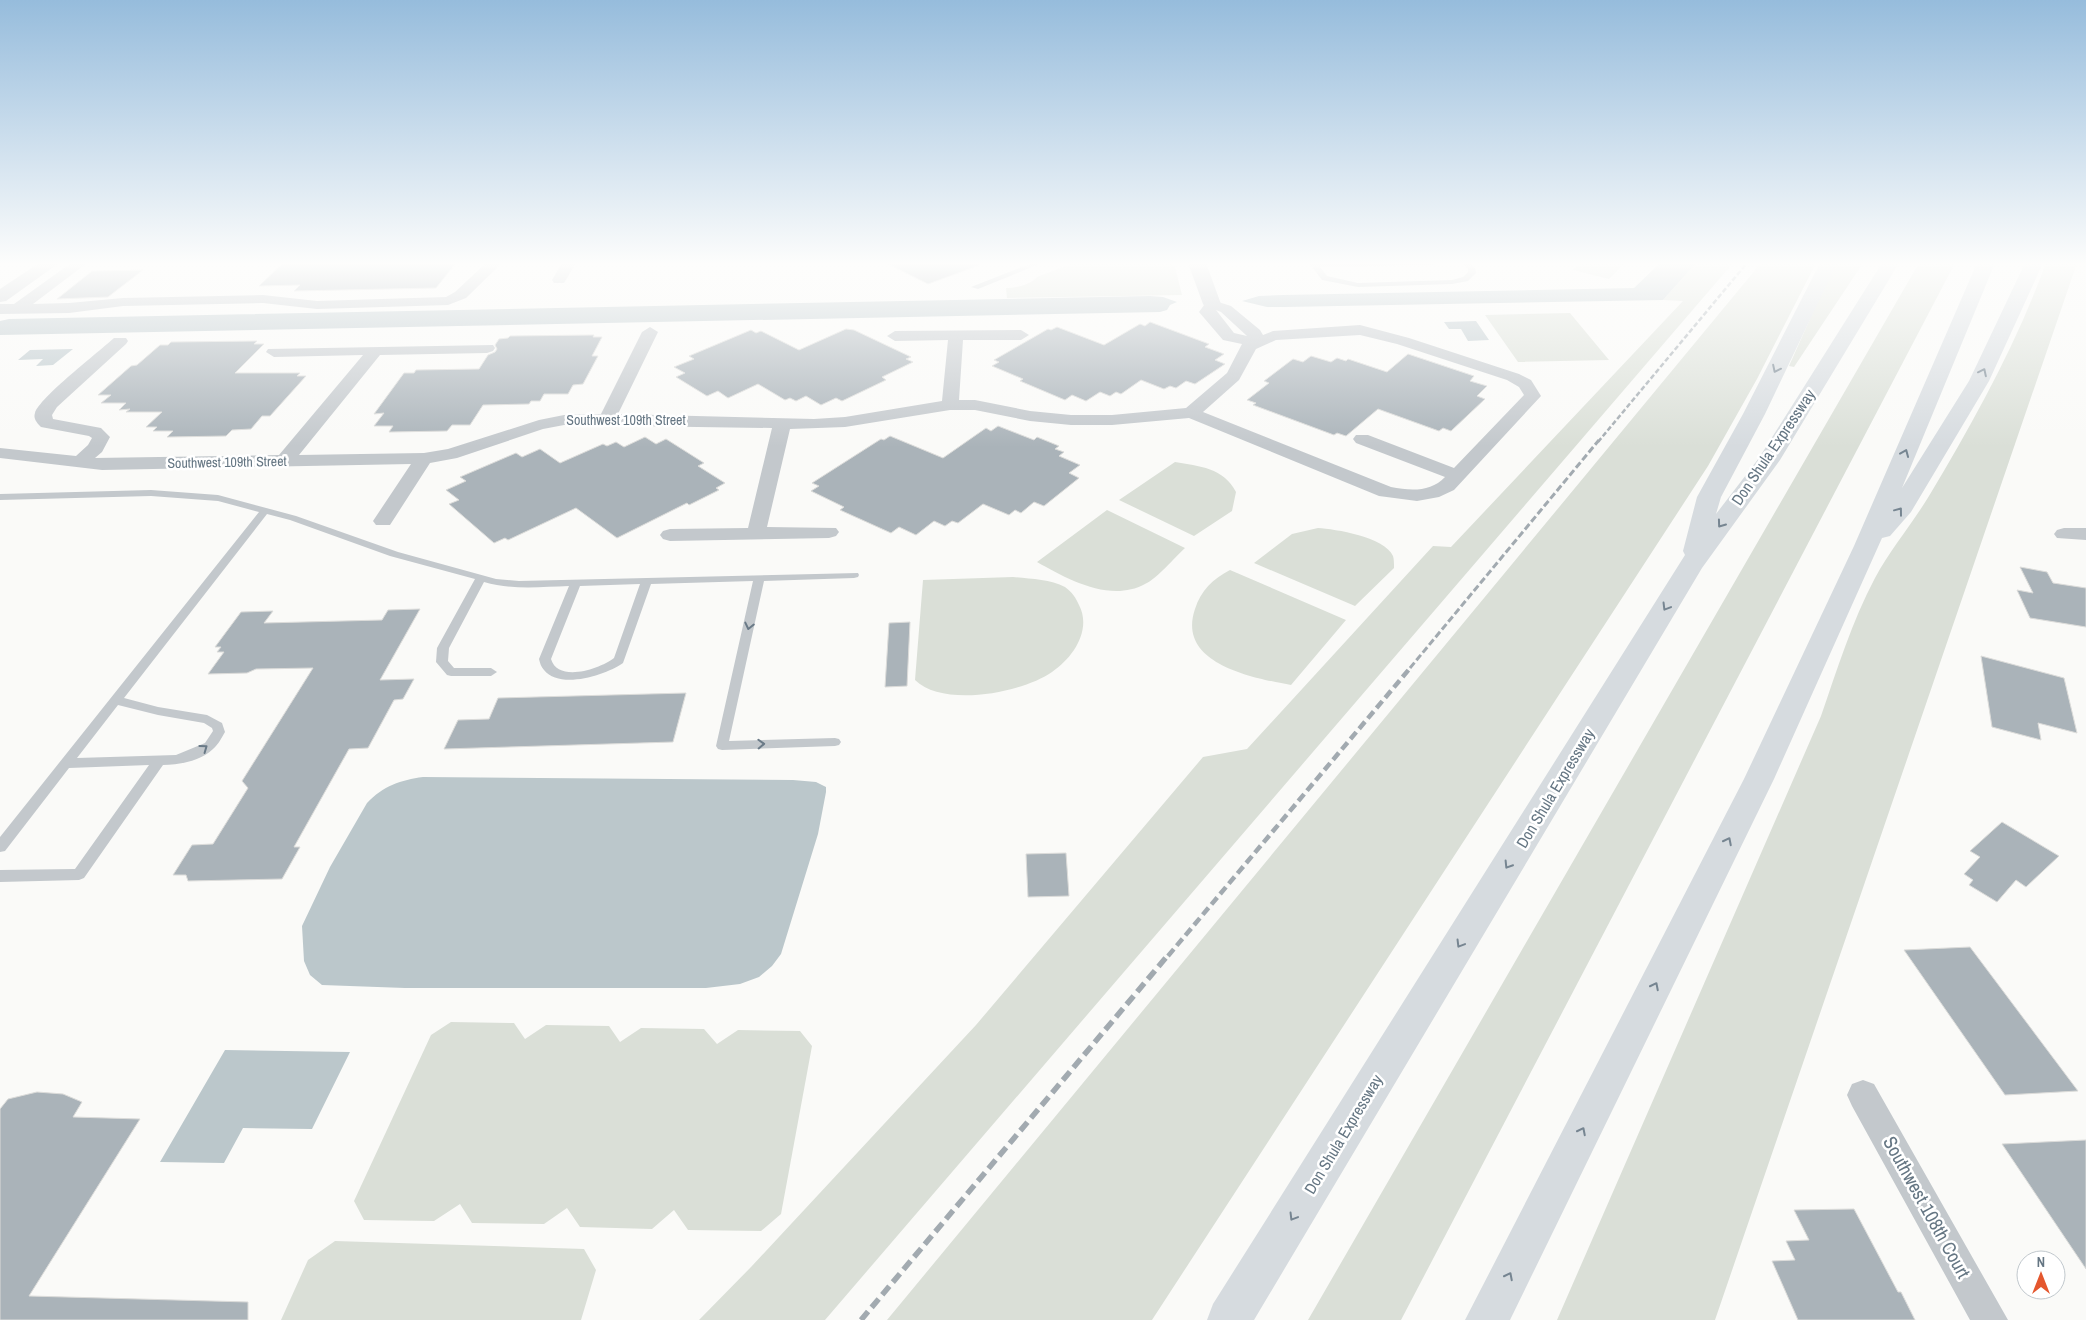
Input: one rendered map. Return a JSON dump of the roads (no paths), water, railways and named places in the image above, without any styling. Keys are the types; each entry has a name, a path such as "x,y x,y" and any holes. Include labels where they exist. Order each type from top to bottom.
{"highway":[{"path":"1691,565 1709,497 1754,414 1798,325"},
{"name":"Don Shula Expressway","path":"1229,1320 1691,565 1769,460 1852,325"},
{"path":"1487,1320 1758,780 1866,546 1960,325"},
{"path":"1866,546 1899,512 1979,380 2005,325"}],"street":[{"path":"1218,325 1229,337 1255,342"},
{"path":"1347,330 1365,331 1423,347 1521,382 1532,393 1532,399 1457,475 1438,492 1422,496 1394,494 1191,413 1229,382 1244,364 1249,346 1255,342 1273,336 1347,330"},
{"path":"608,419 650,332"},
{"path":"950,405 956,335"},
{"path":"895,336 1021,335"},
{"path":"79,462 96,448 101,437 95,432 47,424 43,419 43,414 51,403 120,341"},
{"path":"274,352 488,348"},
{"path":"285,460 376,350"},
{"name":"Southwest 109th Street","path":"2,452 102,464 424,458 451,454 546,423 572,419 782,424 845,422 950,405 975,405 1030,416 1071,420 1112,420 1191,413"},
{"path":"756,534 782,424"},
{"path":"1362,439 1457,475"},
{"path":"383,521 424,458"},
{"path":"670,535 829,532"},
{"path":"2064,534 2086,534"},
{"name":"Southwest 108th Court","path":"1863,1095 1990,1320"}],"lane":[{"path":"0,497 180,494 218,498 265,510 394,554 482,577 519,584 575,584 854,575"},
{"path":"0,847 265,510"},
{"path":"482,577 443,648 442,662 451,672 491,672"},
{"path":"759,578 722,746 835,742"},
{"path":"575,584 545,659 549,670 561,675 599,672 612,666 619,660 646,582"},
{"path":"66,763 177,760 199,752 216,739 218,726 208,719 158,711 116,700"},
{"path":"0,876 79,874 159,761"}],"railway":[{"path":"1598,442 1696,325"},
{"path":"1410,668 1599,440"},
{"path":"1168,956 1411,667"},
{"path":"861,1320 1169,954"}]}
